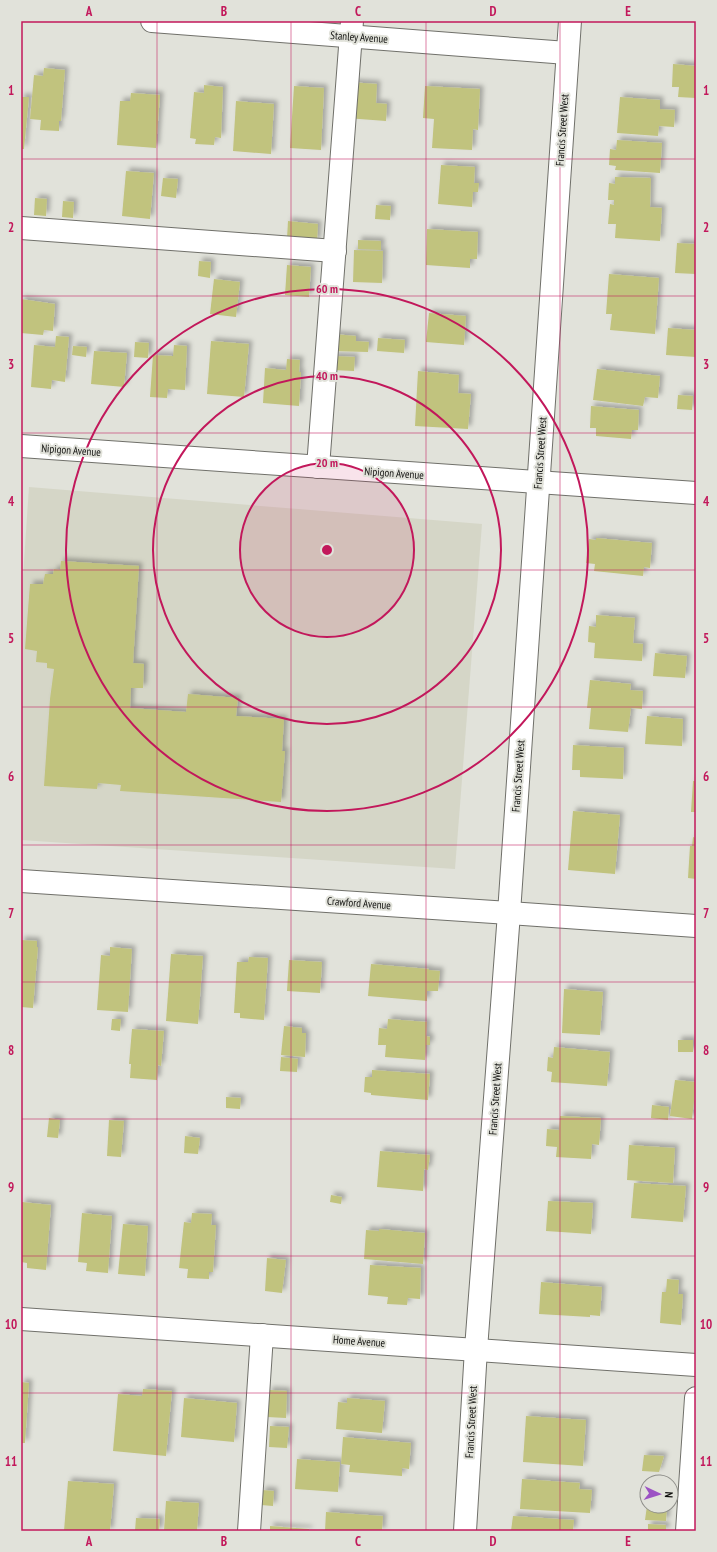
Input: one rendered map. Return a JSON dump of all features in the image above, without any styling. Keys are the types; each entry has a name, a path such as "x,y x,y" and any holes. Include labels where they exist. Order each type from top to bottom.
{"street":[{"name":"Stanley Avenue","path":"152,21 352,29 567,53"},
{"name":"Francis Street West","path":"465,1531 476,1349 509,912 570,21"},
{"path":"318,467 352,29"},
{"path":"21,228 335,251"},
{"name":"Nipigon Avenue","path":"21,446 696,493"},
{"name":"Crawford Avenue","path":"21,881 509,912 696,926"},
{"name":"Home Avenue","path":"21,1319 696,1365"},
{"path":"249,1531 262,1335"},
{"path":"687,1531 696,1398"}],"shaded area":[{"path":"29,487 482,524 455,869 21,840 21,606"}],"building":[{"path":"673,64 696,66 696,98 678,97 679,87 672,87"},
{"path":"44,68 65,70 59,131 40,130 41,120 30,119 34,75 43,76"},
{"path":"349,82 377,84 376,103 387,104 386,121 346,118"},
{"path":"204,85 223,87 221,138 215,137 214,145 195,144 196,139 190,138 194,92 204,93"},
{"path":"294,86 324,88 321,150 290,148"},
{"path":"425,86 480,89 478,130 473,129 472,150 432,148 434,119 423,118"},
{"path":"131,93 160,95 156,148 117,145 120,101 130,101"},
{"path":"21,97 29,97 24,149 21,149"},
{"path":"620,97 660,100 660,109 675,110 674,127 659,126 658,136 617,133"},
{"path":"236,101 274,104 271,154 233,151"},
{"path":"617,140 662,143 660,173 615,170 616,166 609,165 610,149 616,150"},
{"path":"441,165 475,167 474,183 479,183 478,192 473,192 472,207 438,204"},
{"path":"126,171 154,173 150,219 122,216"},
{"path":"615,177 651,178 650,207 662,208 660,241 615,238 616,224 608,224 610,204 614,205 614,200 608,200 609,183 615,184"},
{"path":"163,178 178,179 176,198 161,196"},
{"path":"35,198 47,199 46,216 34,215"},
{"path":"63,201 74,202 73,218 62,217"},
{"path":"376,205 391,206 390,220 375,219"},
{"path":"288,221 318,224 317,242 287,239"},
{"path":"427,229 478,232 477,259 470,259 470,268 426,265"},
{"path":"358,240 381,241 381,250 358,249"},
{"path":"677,243 696,244 696,274 675,273"},
{"path":"354,250 383,251 382,283 353,282"},
{"path":"199,261 211,262 210,278 198,276"},
{"path":"287,265 311,267 309,297 285,295"},
{"path":"609,274 659,278 655,334 610,330 612,314 606,314"},
{"path":"214,279 240,282 236,317 210,314"},
{"path":"21,299 55,304 53,331 44,330 43,335 21,333"},
{"path":"429,313 466,316 464,345 426,342"},
{"path":"668,328 696,330 696,357 666,355"},
{"path":"333,334 356,336 356,341 369,342 368,352 332,351"},
{"path":"56,336 69,337 65,382 52,380 51,389 31,387 34,345 55,347"},
{"path":"378,338 405,340 404,353 377,351"},
{"path":"211,341 249,344 244,397 207,394"},
{"path":"135,342 149,343 148,358 134,357"},
{"path":"174,345 187,346 185,390 168,389 167,398 150,397 153,355 173,356"},
{"path":"73,346 87,347 86,357 72,355"},
{"path":"94,351 127,353 124,387 91,384"},
{"path":"333,356 355,357 354,371 332,370"},
{"path":"287,359 300,360 299,372 301,372 299,406 263,403 265,368 286,370"},
{"path":"597,369 660,376 658,398 645,397 643,406 593,400"},
{"path":"418,371 459,375 458,393 471,394 468,429 415,426"},
{"path":"678,395 693,396 692,410 677,409"},
{"path":"591,406 639,410 638,430 632,430 631,439 596,436 596,428 590,428"},
{"path":"596,538 652,543 650,568 644,567 643,576 594,571 595,564 586,563 589,539 596,540"},
{"path":"61,561 139,566 133,663 144,664 143,688 131,688 130,708 186,712 188,694 238,698 236,716 284,719 282,751 285,751 281,802 120,791 121,785 98,783 97,789 44,786 50,699 54,669 47,668 47,663 36,662 37,651 25,649 30,584 43,584 45,574 53,574 54,569 60,570"},
{"path":"596,615 635,618 633,643 643,644 642,661 594,658 595,643 588,642 589,626 596,627"},
{"path":"655,653 687,656 685,678 653,676"},
{"path":"590,680 631,684 630,690 643,691 642,709 631,708 628,732 589,729 591,708 587,708"},
{"path":"647,716 683,719 682,746 645,744"},
{"path":"573,745 624,748 623,779 580,777 580,770 572,770"},
{"path":"693,781 696,781 696,812 691,812"},
{"path":"573,811 620,815 615,874 568,870"},
{"path":"693,837 696,838 696,879 688,878 690,846 692,846"},
{"path":"21,940 37,941 38,947 33,1008 21,1007"},
{"path":"110,947 132,949 128,1012 97,1010 101,955 110,956"},
{"path":"171,954 203,956 198,1024 166,1021"},
{"path":"249,957 268,958 264,1020 240,1018 240,1013 234,1013 237,962 248,962"},
{"path":"289,960 322,962 320,993 287,991"},
{"path":"371,964 440,971 438,991 427,991 427,1001 368,996"},
{"path":"564,989 603,992 600,1035 562,1033"},
{"path":"112,1019 121,1019 120,1031 111,1030"},
{"path":"388,1019 427,1022 426,1036 430,1037 430,1045 426,1045 425,1060 385,1057 386,1045 378,1045 379,1028 387,1029"},
{"path":"284,1026 302,1028 302,1033 306,1033 305,1057 281,1055"},
{"path":"132,1029 164,1031 161,1066 158,1065 157,1080 130,1078 131,1064 129,1064"},
{"path":"678,1040 693,1040 693,1052 678,1052"},
{"path":"554,1047 610,1052 607,1086 551,1082 552,1072 547,1071 548,1057 553,1058"},
{"path":"281,1057 298,1059 297,1072 280,1071"},
{"path":"372,1070 430,1074 428,1100 371,1095 371,1093 364,1092 365,1077 372,1077"},
{"path":"675,1080 696,1082 692,1119 670,1116"},
{"path":"226,1097 241,1098 240,1109 226,1108"},
{"path":"652,1105 669,1107 668,1120 651,1118"},
{"path":"560,1116 601,1118 599,1145 592,1144 591,1159 556,1157 557,1147 546,1146 547,1129 559,1130"},
{"path":"49,1118 60,1120 58,1138 47,1137"},
{"path":"109,1120 124,1121 121,1157 107,1156"},
{"path":"185,1136 200,1138 198,1154 184,1153"},
{"path":"629,1145 675,1148 673,1183 627,1180"},
{"path":"380,1151 430,1155 428,1170 424,1169 423,1191 377,1187"},
{"path":"634,1183 686,1186 683,1222 631,1218"},
{"path":"331,1195 342,1197 341,1204 330,1202"},
{"path":"548,1201 593,1203 591,1234 546,1231"},
{"path":"22,1202 51,1205 46,1270 27,1268 27,1263 21,1262"},
{"path":"82,1213 112,1216 108,1273 86,1271 87,1263 78,1262"},
{"path":"192,1213 212,1214 211,1225 216,1225 213,1272 209,1272 209,1279 187,1278 188,1269 179,1268 184,1222 191,1223"},
{"path":"123,1224 148,1226 145,1276 118,1274"},
{"path":"379,1229 425,1233 423,1264 364,1259 366,1230 379,1231"},
{"path":"267,1258 286,1260 282,1293 265,1291"},
{"path":"370,1265 421,1268 420,1299 408,1298 407,1305 387,1304 388,1297 368,1295"},
{"path":"667,1279 679,1280 678,1294 683,1294 681,1325 660,1323 662,1292 666,1292"},
{"path":"541,1282 602,1287 600,1316 590,1315 590,1317 539,1314"},
{"path":"21,1382 29,1383 25,1443 21,1443"},
{"path":"143,1389 172,1391 166,1456 113,1451 118,1394 142,1396"},
{"path":"269,1390 287,1391 286,1418 267,1417"},
{"path":"184,1398 237,1403 234,1442 181,1437"},
{"path":"347,1398 385,1401 382,1433 336,1429 338,1402 347,1403"},
{"path":"526,1416 586,1420 583,1466 523,1462"},
{"path":"270,1426 289,1427 287,1448 269,1447"},
{"path":"343,1437 411,1443 409,1469 402,1468 402,1476 349,1472 350,1465 341,1464"},
{"path":"644,1455 664,1456 659,1472 642,1471"},
{"path":"297,1459 340,1462 338,1492 295,1489"},
{"path":"522,1479 580,1483 579,1489 592,1490 590,1513 520,1509"},
{"path":"68,1481 114,1484 110,1531 64,1531"},
{"path":"262,1490 274,1491 273,1506 261,1505"},
{"path":"166,1501 199,1503 197,1531 164,1531"},
{"path":"326,1512 383,1516 382,1530 385,1531 325,1531"},
{"path":"646,1514 666,1514 666,1521 645,1520"},
{"path":"513,1516 574,1520 573,1531 511,1531"},
{"path":"136,1518 160,1519 159,1531 135,1531"},
{"path":"648,1524 666,1525 666,1531 648,1531"},
{"path":"270,1526 309,1529 309,1531 270,1531"}]}
